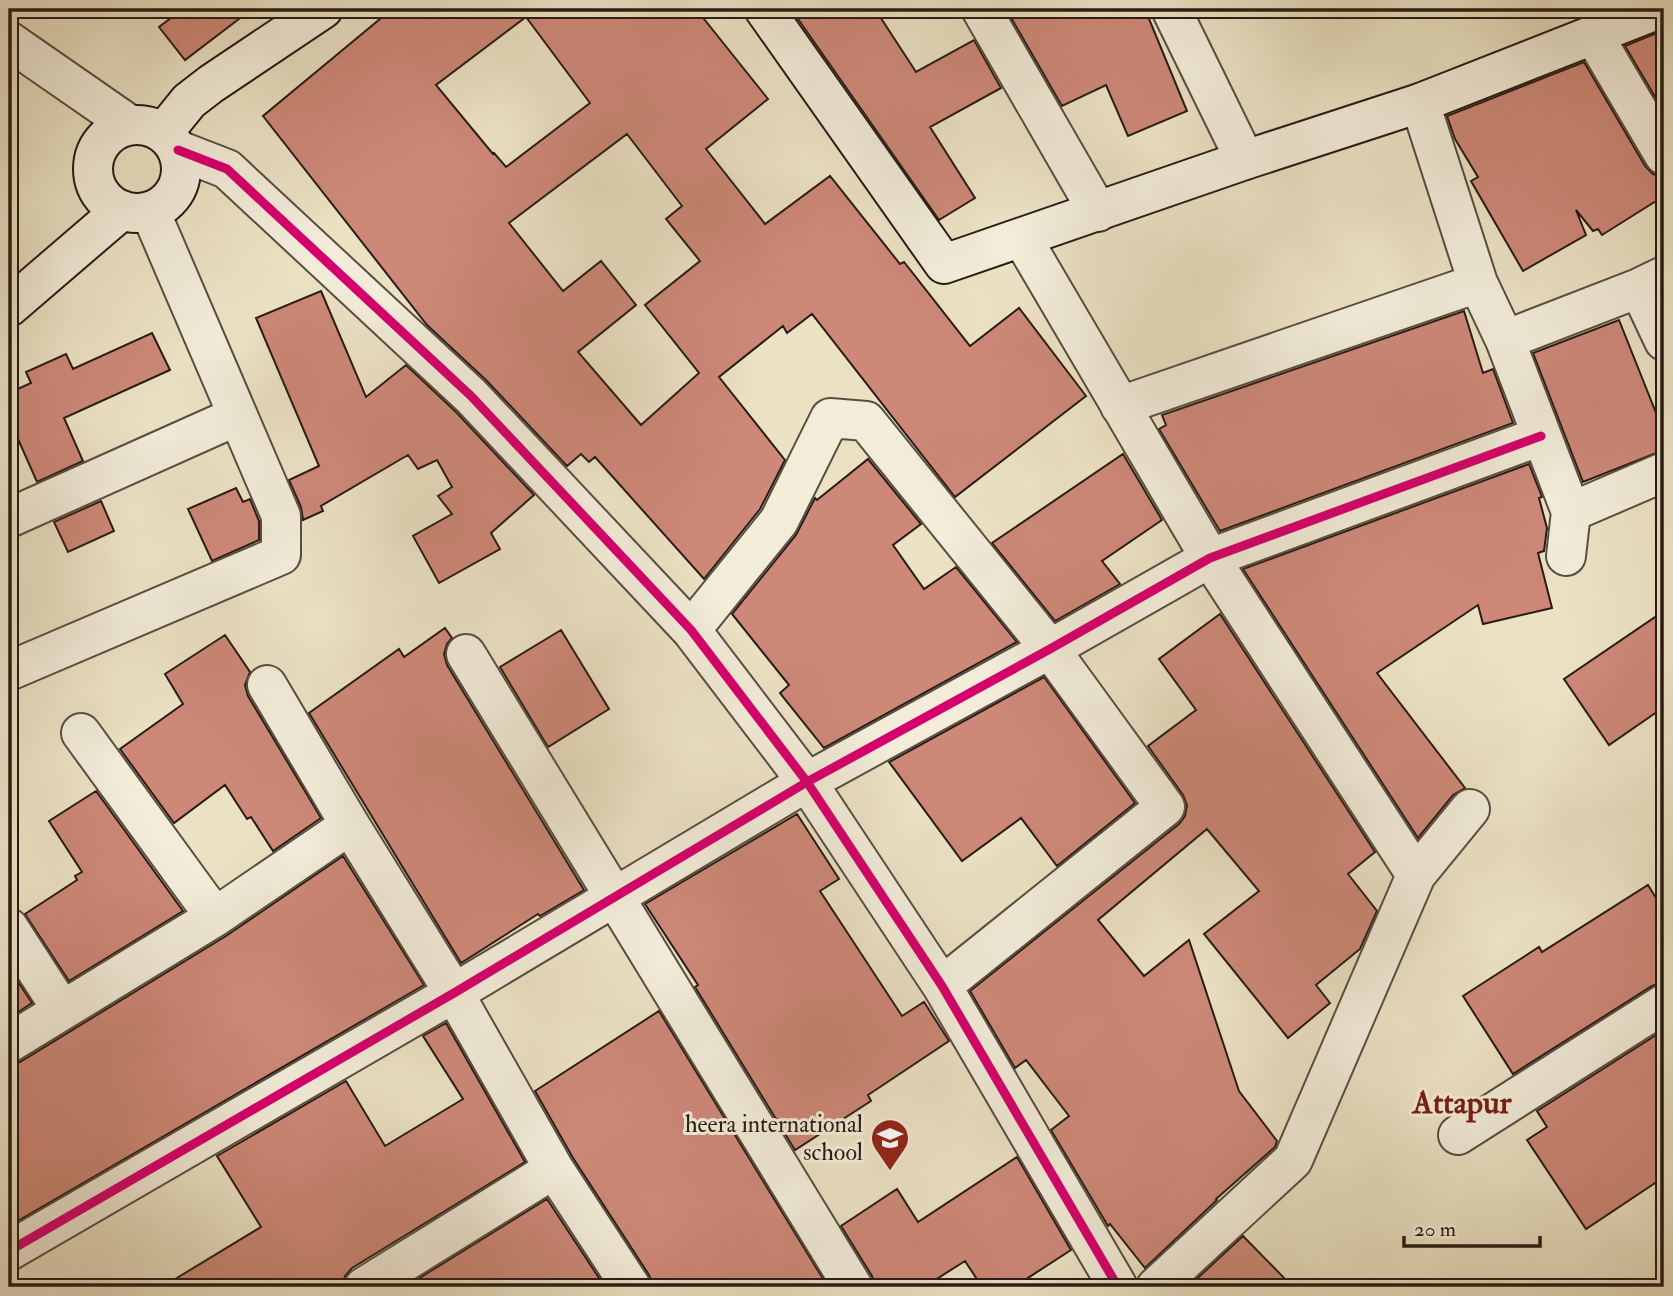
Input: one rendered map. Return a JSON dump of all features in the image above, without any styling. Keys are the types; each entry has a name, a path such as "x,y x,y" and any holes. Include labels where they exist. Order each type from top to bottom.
{"street":[{"path":"157,136 189,101 211,84 323,9"},
{"path":"764,9 944,264 1420,103 1659,9"},
{"path":"981,9 1098,212"},
{"path":"1171,9 1245,160"},
{"path":"1594,36 1664,155"},
{"path":"9,41 157,136 227,169 471,396 691,630 807,782 942,986 1118,1287"},
{"path":"1420,103 1478,283 1505,340 1572,512 1566,556"},
{"path":"9,307 136,211 164,205 174,194 182,165 157,136 116,130 104,139 97,151 93,165 94,179 109,203 136,211 237,416 281,516 281,555 9,671"},
{"path":"1022,238 1210,558 1416,875"},
{"path":"1505,340 1652,282 1664,341"},
{"path":"1120,406 1478,283"},
{"path":"9,518 237,416"},
{"path":"691,630 779,521 830,418 866,421 1050,649 1165,807 942,986"},
{"path":"9,1251 454,993 807,782 1210,558 1541,436"},
{"path":"1572,512 1664,472"},
{"path":"466,654 853,1287"},
{"path":"267,685 454,993 554,1169 631,1287"},
{"path":"81,733 215,917"},
{"path":"1156,1287 1293,1160 1416,875 1470,809"},
{"path":"9,1044 215,917 350,825"},
{"path":"9,928 62,1010"},
{"path":"1458,1135 1664,1004"},
{"path":"364,1287 554,1169"}],"building":[{"path":"183,9 252,9 185,60 159,27"},
{"path":"392,9 696,9 768,99 706,149 765,224 830,176 900,264 904,262 970,346 1019,308 1086,396 955,497 812,314 787,333 783,326 719,377 785,460 760,509 704,579 595,457 589,462 581,454 567,466 487,381 427,325 263,116","holes":["526,17 590,103 506,167 436,85","627,134 682,206 666,219 700,261 645,305 699,373 641,425 578,352 636,305 601,261 563,291 509,223"]},
{"path":"791,9 875,9 916,72 974,40 1001,88 930,127 975,198 939,220"},
{"path":"1006,9 1145,9 1187,111 1128,136 1106,85 1062,106"},
{"path":"1664,30 1664,112 1625,46"},
{"path":"1584,62 1645,166 1653,174 1664,177 1664,196 1602,235 1598,229 1593,231 1576,210 1586,235 1523,271 1471,181 1478,177 1455,139 1447,116"},
{"path":"321,291 366,397 406,365 456,412 534,495 491,533 500,549 439,583 413,536 452,514 438,496 452,487 437,460 418,469 408,455 321,506 323,511 303,520 301,507 289,480 319,466 256,318"},
{"path":"1464,311 1483,373 1493,369 1513,423 1220,531 1159,429 1166,425 1162,415"},
{"path":"1619,320 1664,433 1664,450 1583,482 1533,353"},
{"path":"152,333 170,370 64,418 83,461 37,482 18,439 9,444 9,393 31,383 26,372 66,354 73,369"},
{"path":"1123,454 1162,520 1102,561 1120,584 1055,621 992,543"},
{"path":"868,459 921,524 893,545 924,589 956,567 1017,642 824,748 780,693 789,685 732,614 796,535 815,498 817,500"},
{"path":"1529,464 1542,497 1539,498 1547,528 1544,551 1538,553 1552,608 1483,624 1478,605 1377,673 1465,788 1453,795 1418,838 1243,569"},
{"path":"236,488 243,502 250,499 259,521 259,540 212,561 188,509"},
{"path":"101,501 114,531 68,552 54,522"},
{"path":"1664,611 1664,707 1609,745 1564,679"},
{"path":"1220,614 1375,852 1348,874 1377,911 1360,949 1316,985 1330,1003 1288,1038 1204,934 1259,891 1207,829 1098,920 1144,976 1189,940 1239,1091 1277,1141 1275,1147 1216,1199 1145,1268 1110,1224 1108,1226 1051,1130 1069,1116 1026,1060 1015,1068 970,991 1179,824 1185,816 1187,805 1183,795 1148,746 1196,710 1159,659"},
{"path":"445,628 452,638 444,654 447,665 584,890 540,916 538,914 461,963 309,713 399,649 404,657"},
{"path":"561,630 609,709 548,747 500,667"},
{"path":"225,635 250,672 245,685 248,696 321,818 273,851 251,817 247,819 225,785 174,823 120,749 183,704 165,674"},
{"path":"1044,677 1135,803 1057,866 1021,818 962,861 889,762"},
{"path":"96,791 183,911 69,981 25,914 77,880 75,876 82,872 49,821"},
{"path":"797,814 839,879 820,891 902,1016 924,1002 949,1041 868,1095 871,1101 795,1150 695,987 698,985 645,904"},
{"path":"343,856 424,985 9,1226 9,1065 20,1062 226,936"},
{"path":"1648,885 1664,911 1664,982 1652,986 1513,1074 1463,996 1539,947 1542,952"},
{"path":"9,968 32,1003 9,1018"},
{"path":"659,1011 828,1287 653,1287 649,1275 573,1158 535,1091"},
{"path":"446,1023 525,1162 352,1268 345,1276 342,1287 162,1287 261,1227 217,1156 346,1081 385,1146 463,1099 423,1036"},
{"path":"1664,1030 1664,1177 1586,1229 1527,1140 1547,1127 1537,1111"},
{"path":"1017,1157 1071,1250 1014,1287 982,1287 965,1261 924,1287 875,1287 872,1276 841,1226 897,1189 918,1222"},
{"path":"547,1199 605,1287 405,1287"},
{"path":"1243,1236 1293,1287 1188,1287"}],"cycle path":[{"path":"178,150 227,169 471,396 691,630 807,782 942,986 1118,1287"},
{"path":"9,1251 454,993 807,782 1210,558 1541,436"}],"place":[{"name":"heera international school","path":"890,1172"}],"district":[{"name":"Attapur","path":"1462,1102"}]}
